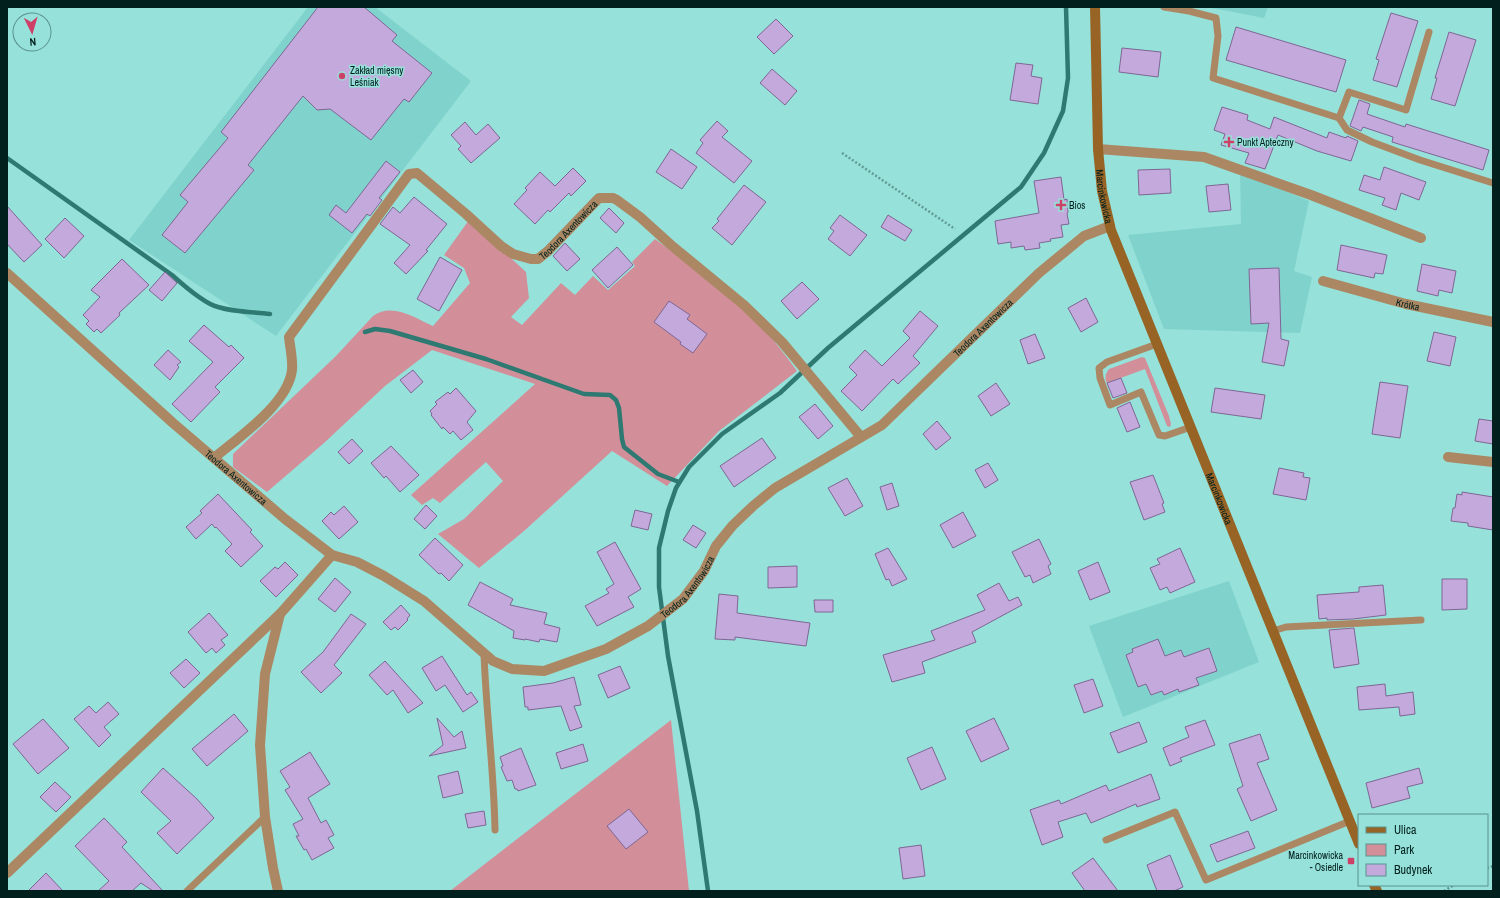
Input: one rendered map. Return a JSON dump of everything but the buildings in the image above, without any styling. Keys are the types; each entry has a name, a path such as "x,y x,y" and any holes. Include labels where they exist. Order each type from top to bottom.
{"street":[{"name":"Marcinkowicka","path":"1094,7 1098,149 1102,191 1110,226 1358,841"},
{"path":"1098,149 1204,157 1311,195 1421,238"},
{"name":"Teodora Axentowicza","path":"214,458 272,409 286,388 292,370 289,336 409,174 417,173 501,246 513,254 531,259 538,259 599,198 613,198 617,200 640,217 671,245 744,305 782,342 861,436"},
{"name":"Teodora Axentowicza","path":"7,273 173,423 285,519 332,555 357,562 377,572 424,601 493,661 512,669 544,671 606,649 652,623 683,599 704,571 716,546 733,525 753,506 775,488 882,425 1028,282 1062,252 1084,236 1110,226"},
{"name":"Krótka","path":"1323,281 1406,304 1493,322"},
{"path":"1448,457 1493,462"},
{"path":"7,873 280,614 332,555"},
{"path":"278,891 265,817 260,744 265,674 280,614"}],"lane":[{"path":"1164,7 1189,10 1216,18 1218,36 1213,78 1339,118 1348,130 1372,142 1420,160 1493,183"},
{"path":"1339,118 1349,92 1406,110 1429,32"},
{"path":"1157,344 1107,362 1099,368 1100,378 1110,405 1141,392 1159,435 1165,436 1190,427"},
{"path":"1273,632 1286,627 1421,620"},
{"path":"484,653 485,691 494,796 495,830"},
{"path":"1106,840 1175,812 1206,880 1350,821"},
{"path":"187,891 265,817"}],"path":[{"path":"842,153 955,229"}],"shaded area":[{"path":"308,7 375,7 471,81 276,336 129,240"},
{"path":"1207,7 1268,7 1264,18"},
{"path":"1240,172 1309,201 1294,271 1312,277 1300,333 1164,329 1128,235 1241,224"},
{"path":"1229,581 1259,662 1123,717 1089,626"}],"green space":[{"path":"469,220 526,272 529,298 511,317 522,325 561,283 575,295 593,276 608,290 635,266 632,262 655,239 706,277 743,308 760,325 797,371 719,431 667,486 612,451 524,531 479,568 438,534 464,519 503,481 486,462 440,503 433,498 422,505 411,495 535,384 432,350 385,386 324,443 267,492 233,467 233,454 336,356 373,316 380,312 396,311 433,326 470,283 464,268 444,255"},
{"path":"1142,357 1145,358 1169,416 1171,424 1170,427 1167,426 1145,369 1107,383 1106,381 1107,372 1109,369"},
{"path":"671,720 689,891 450,891"}],"waterway":[{"path":"708,891 697,811 668,656 659,587 659,548 668,511 676,488 689,467 722,434 780,393 828,348 1021,187 1044,153 1063,111 1068,78 1066,7"},
{"path":"7,158 172,275 207,302 230,310 270,314"},
{"path":"365,332 375,329 390,331 486,359 584,394 610,395 616,400 619,408 624,447 658,474 679,482"}],"place":[{"name":"Zakład mięsny Leśniak","path":"342,76"},
{"name":"Punkt Apteczny","path":"1229,142"},
{"name":"Bios","path":"1061,205"},
{"name":"Marcinkowicka - Osiedle","path":"1351,861"}]}
